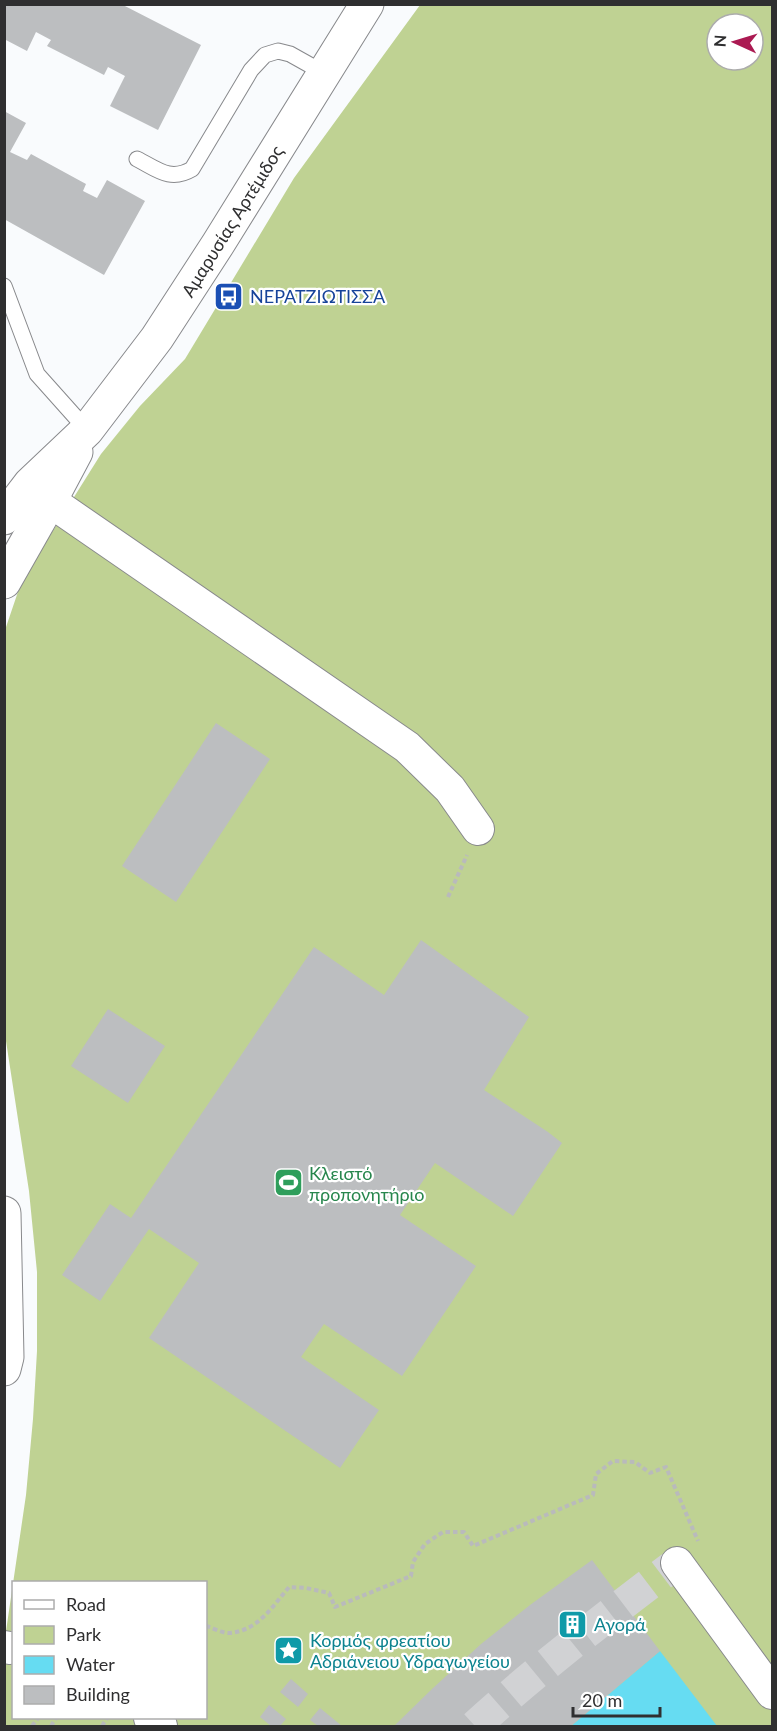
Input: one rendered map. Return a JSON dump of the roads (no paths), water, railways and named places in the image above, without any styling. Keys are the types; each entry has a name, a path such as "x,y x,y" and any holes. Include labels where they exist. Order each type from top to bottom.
{"main road":[{"name":"Αμαρυσίας Αρτέμιδος","path":"4,518 30,484 87,430 157,338 367,4"},
{"name":"Αμαρυσίας Αρτέμιδος","path":"4,582 87,430"},
{"path":"4,1213 7,1357 4,1369"}],"street":[{"path":"50,501 407,747 450,789 478,829"},
{"path":"678,1563 772,1693"}],"lane":[{"path":"136,159 171,176 182,175 192,169 251,70 265,54 278,51 290,54 324,74"},
{"path":"4,286 37,374 87,430"}],"water":[{"path":"660,1651 717,1726 571,1726"}],"tunnel":[{"path":"475,1726 549,1663 677,1563"}],"place":[{"name":"ΝΕΡΑΤΖΙΩΤΙΣΣΑ","path":"229,296"},
{"name":"Κλειστό προπονητήριο","path":"288,1183"},
{"name":"Αγορά","path":"573,1624"},
{"name":"Κορμός φρεατίου Αδριάνειου Υδραγωγείου","path":"289,1650"}]}
